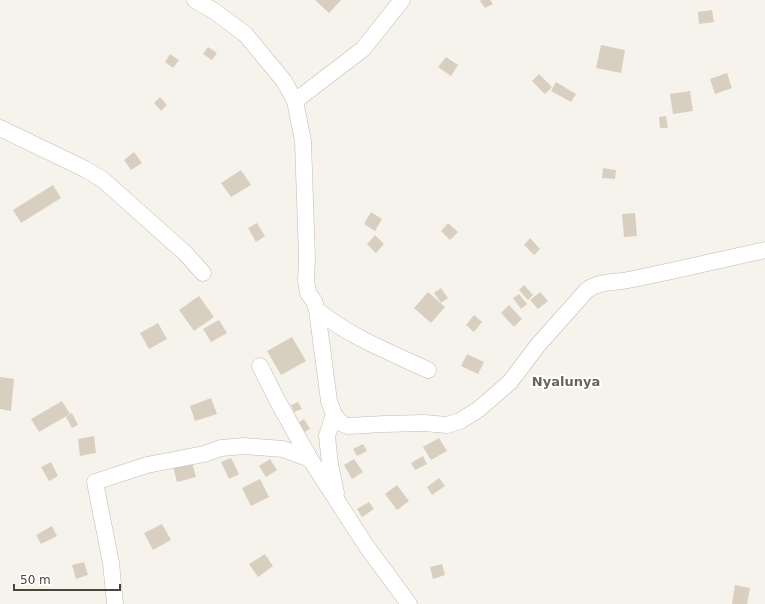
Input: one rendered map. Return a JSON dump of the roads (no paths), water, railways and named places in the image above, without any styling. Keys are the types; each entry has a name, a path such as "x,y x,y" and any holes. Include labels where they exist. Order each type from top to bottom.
{"street":[{"path":"195,0 214,11 245,34 284,81 295,101 303,142 307,259 306,280 308,293 314,301 317,310 329,401 334,414 343,425 424,423 447,425 460,421 479,410 510,382 538,346 591,287 598,284 626,280 765,250"},
{"path":"295,101 363,49 402,0"},
{"path":"0,128 85,169 102,180 185,253 203,273"},
{"path":"317,310 330,320 362,339 428,370"},
{"path":"260,366 310,459 367,547 409,604"},
{"path":"334,414 327,436 330,464 338,503"},
{"path":"115,604 111,564 95,482 147,465 204,454 221,448 244,446 283,449 310,459"}],"district":[{"name":"Nyalunya","path":"566,381"}]}
